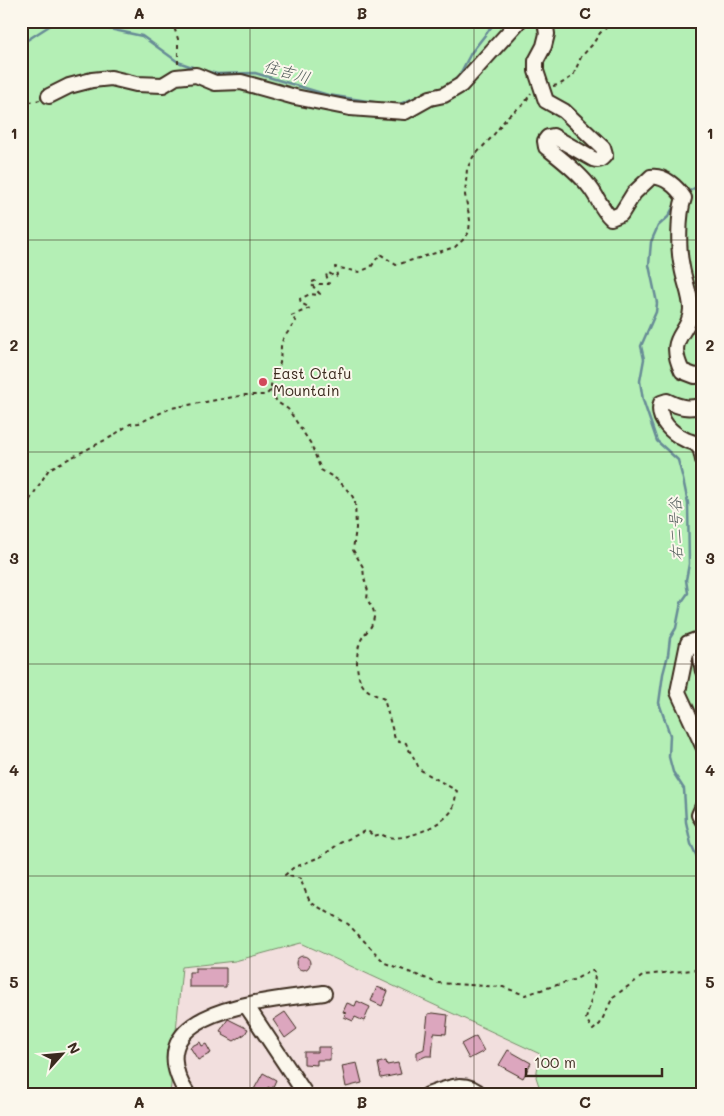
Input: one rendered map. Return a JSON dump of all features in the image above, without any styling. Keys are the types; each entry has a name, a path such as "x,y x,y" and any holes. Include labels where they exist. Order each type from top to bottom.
{"street":[{"path":"49,96 70,86 92,80 111,78 136,84 157,86 163,85 176,77 196,75 215,83 241,82 295,97 350,108 405,112 430,98 444,96 461,85 519,21"},
{"path":"545,21 547,34 544,46 536,61 536,71 546,101 564,111 603,148 605,155 602,159 598,160 553,136 548,137 545,141 546,147 566,162 589,186 611,218 621,214 634,193 651,177 662,177 682,195 681,265 691,309 686,325 677,339 676,351 682,371 695,376 703,376"},
{"path":"703,405 695,408 680,407 667,401 661,403 660,414 667,426 700,448 703,460"},
{"path":"703,671 700,663 700,645 696,640 688,643 678,692 703,746"},
{"path":"703,806 699,815 703,821"},
{"path":"188,1095 179,1081 175,1067 175,1052 180,1038 190,1027 208,1016 246,1004 324,993"},
{"path":"246,1004 306,1095"},
{"path":"428,1095 453,1086 462,1085 471,1087 481,1095"}],"path":[{"path":"172,21 178,39 176,77"},
{"path":"609,21 607,27 581,57 573,76 559,86 541,86 532,92 524,104 508,116 473,157 467,169 465,195 470,220 469,232 465,238 455,247 396,265 380,254 371,268 359,272 335,267 337,275 335,277 329,273 326,274 329,284 312,282 320,294 310,294 300,299 301,303 310,308 291,316 296,321 283,340 280,363 271,384 271,390 277,402 288,409 311,444 321,470 338,480 354,500 356,528 353,550 362,567 368,591 367,599 372,606 374,616 372,628 360,642 358,655 360,680 366,689 384,699 395,739 399,742 406,742 419,769 456,791 453,809 445,818 421,833 394,838 385,837 381,834 374,836 365,832 340,843 315,860 294,868 285,875 302,878 301,881 310,902 348,924 385,962 438,982 503,987 525,995 576,979 592,970 596,973 586,1019 593,1030 600,1024 613,997 644,975 703,969"},
{"path":"21,104 35,102 49,96"},
{"path":"21,514 49,469 111,437 130,424 139,423 171,408 245,395 266,395 271,390"}],"green space":[{"path":"21,21 703,21 703,1095 542,1095 536,1077 540,1054 301,943 235,961 182,967 170,1095 21,1095"}],"building":[{"path":"303,956 308,958 310,963 308,968 303,970 298,968 296,963 298,958"},
{"path":"195,968 226,968 226,987 189,987 189,972 195,972"},
{"path":"377,987 388,991 382,1006 371,1001"},
{"path":"357,1001 370,1007 364,1021 355,1017 353,1021 344,1017 346,1013 343,1012 347,1003 355,1006"},
{"path":"285,1012 297,1029 285,1038 273,1020"},
{"path":"428,1014 448,1015 446,1034 434,1033 432,1056 426,1056 417,1060 417,1052 424,1049"},
{"path":"228,1019 248,1029 245,1034 234,1041 223,1035 224,1033 220,1031"},
{"path":"476,1036 484,1051 469,1059 461,1044"},
{"path":"200,1042 202,1046 206,1044 211,1053 198,1060 190,1047"},
{"path":"318,1047 330,1047 330,1060 317,1060 317,1065 304,1064 304,1052 318,1052"},
{"path":"508,1050 531,1063 523,1078 499,1065"},
{"path":"386,1061 387,1065 398,1063 401,1074 381,1078 378,1063"},
{"path":"357,1063 362,1083 346,1087 342,1066"},
{"path":"263,1073 276,1080 272,1089 268,1087 264,1095 256,1095 252,1093"}],"waterway":[{"name":"住吉川","path":"450,84 459,76 471,53 496,21"},
{"name":"住吉川","path":"21,44 54,23 91,25 142,36 178,62 217,74 255,73 328,95 387,104"},
{"name":"住吉川","path":"395,104 400,104 424,94"},
{"name":"右二号谷","path":"686,193 703,183"},
{"name":"右二号谷","path":"676,202 668,217 658,226 651,242 649,265 657,303 656,312 641,346 644,359 640,381 643,400 657,441 678,460 688,503 689,564 686,580 688,593 681,603 676,628 670,638 659,703 670,735 669,757 673,772 684,789 686,822 691,844 703,870"},
{"name":"右二号谷","path":"703,1004 703,1011"}],"place":[{"name":"East Otafu Mountain","path":"263,382"}]}
